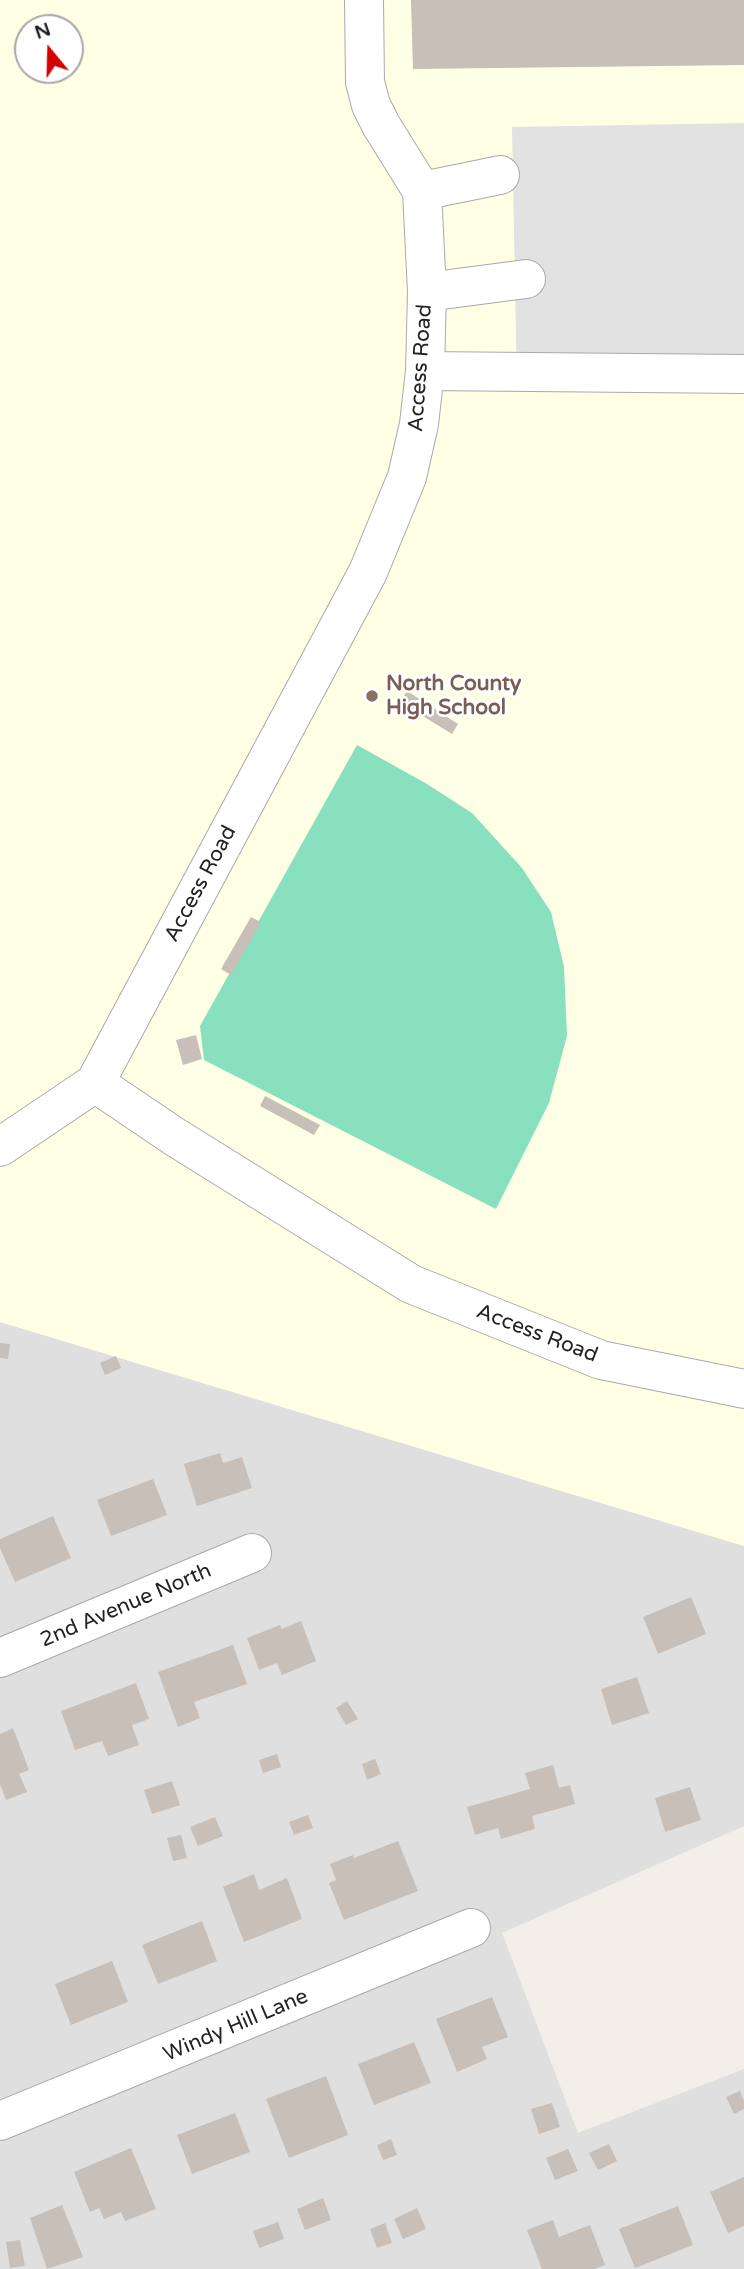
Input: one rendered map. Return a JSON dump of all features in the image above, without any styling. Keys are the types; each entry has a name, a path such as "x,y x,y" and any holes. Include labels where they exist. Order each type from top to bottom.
{"street":[{"name":"Access Road","path":"364,0 365,82 371,105 422,191 427,292 425,370 419,424 407,477 368,572 95,1083 174,1137 411,1284 601,1360 744,1389"},
{"path":"422,191 500,175"},
{"path":"427,292 526,279"},
{"path":"425,370 744,374"},
{"path":"0,1147 95,1083"},
{"name":"2nd Avenue North","path":"0,1658 252,1553"},
{"name":"Windy Hill Lane","path":"0,2121 471,1928"}],"shaded area":[{"name":"North County High School","path":"0,0 744,0 744,1546 0,1322"},
{"path":"744,123 744,382 517,389 512,127"},
{"path":"0,1322 744,1546 744,1826 502,1933 578,2133 744,2069 744,2269 0,2269"}],"green space":[{"path":"357,745 472,813 522,868 551,912 564,967 567,1036 549,1103 496,1209 204,1060 200,1026"}],"building":[{"path":"411,0 744,0 744,65 413,69"},
{"path":"407,691 458,724 452,734 400,702"},
{"path":"251,917 261,922 231,975 221,969"},
{"path":"196,1035 202,1059 183,1065 176,1040"},
{"path":"265,1096 320,1125 314,1135 260,1106"},
{"path":"0,1343 10,1344 8,1359 0,1358"},
{"path":"116,1356 121,1368 105,1375 100,1363"},
{"path":"220,1453 223,1463 242,1457 252,1488 197,1506 184,1464"},
{"path":"153,1479 167,1515 111,1536 97,1500"},
{"path":"53,1516 71,1558 15,1582 0,1548 0,1539"},
{"path":"691,1597 706,1634 658,1654 643,1617"},
{"path":"301,1621 316,1661 282,1675 277,1663 259,1670 247,1638 280,1625 282,1629"},
{"path":"233,1645 247,1684 194,1702 200,1718 178,1727 158,1672"},
{"path":"637,1677 649,1713 612,1725 601,1689"},
{"path":"136,1683 149,1719 132,1725 139,1745 108,1756 102,1741 75,1750 61,1711"},
{"path":"347,1701 358,1719 346,1725 336,1708"},
{"path":"13,1728 29,1770 19,1774 27,1792 6,1800 0,1784 0,1734"},
{"path":"277,1754 281,1767 263,1773 259,1760"},
{"path":"375,1759 381,1774 367,1780 362,1764"},
{"path":"553,1765 559,1788 570,1785 575,1804 532,1816 535,1829 501,1839 498,1828 475,1835 467,1807 530,1789 525,1773"},
{"path":"172,1781 180,1805 152,1814 144,1790"},
{"path":"690,1787 701,1820 665,1832 655,1798"},
{"path":"308,1815 313,1828 294,1835 289,1822"},
{"path":"215,1817 223,1836 198,1846 190,1827"},
{"path":"181,1835 187,1858 173,1861 167,1838"},
{"path":"398,1841 418,1891 344,1920 329,1883 336,1880 330,1864"},
{"path":"254,1874 259,1890 287,1878 302,1919 244,1942 223,1887"},
{"path":"202,1921 217,1961 158,1984 142,1945"},
{"path":"112,1961 128,2002 71,2025 55,1984"},
{"path":"492,1997 508,2037 482,2047 487,2059 457,2072 436,2019"},
{"path":"414,2042 431,2083 374,2105 358,2064"},
{"path":"326,2076 348,2135 289,2158 266,2099"},
{"path":"740,2091 744,2109 734,2114 726,2097"},
{"path":"552,2103 560,2127 539,2134 531,2109"},
{"path":"235,2113 250,2152 192,2174 177,2135"},
{"path":"391,2139 397,2155 383,2160 377,2145"},
{"path":"609,2144 617,2161 598,2170 589,2153"},
{"path":"131,2148 156,2209 125,2221 121,2212 104,2219 99,2208 90,2212 74,2172"},
{"path":"568,2149 578,2171 555,2180 546,2158"},
{"path":"744,2177 744,2226 728,2233 710,2192"},
{"path":"323,2198 331,2220 305,2230 297,2209"},
{"path":"62,2205 83,2257 47,2269 30,2218"},
{"path":"678,2206 693,2245 635,2268 619,2229"},
{"path":"417,2208 426,2229 403,2239 394,2219"},
{"path":"553,2220 559,2237 590,2225 605,2265 595,2269 542,2269 527,2230"},
{"path":"278,2222 284,2239 259,2248 253,2231"},
{"path":"385,2223 392,2243 377,2248 370,2229"},
{"path":"20,2240 25,2266 10,2268 6,2242"}],"place":[{"name":"North County High School","path":"372,696"}]}
